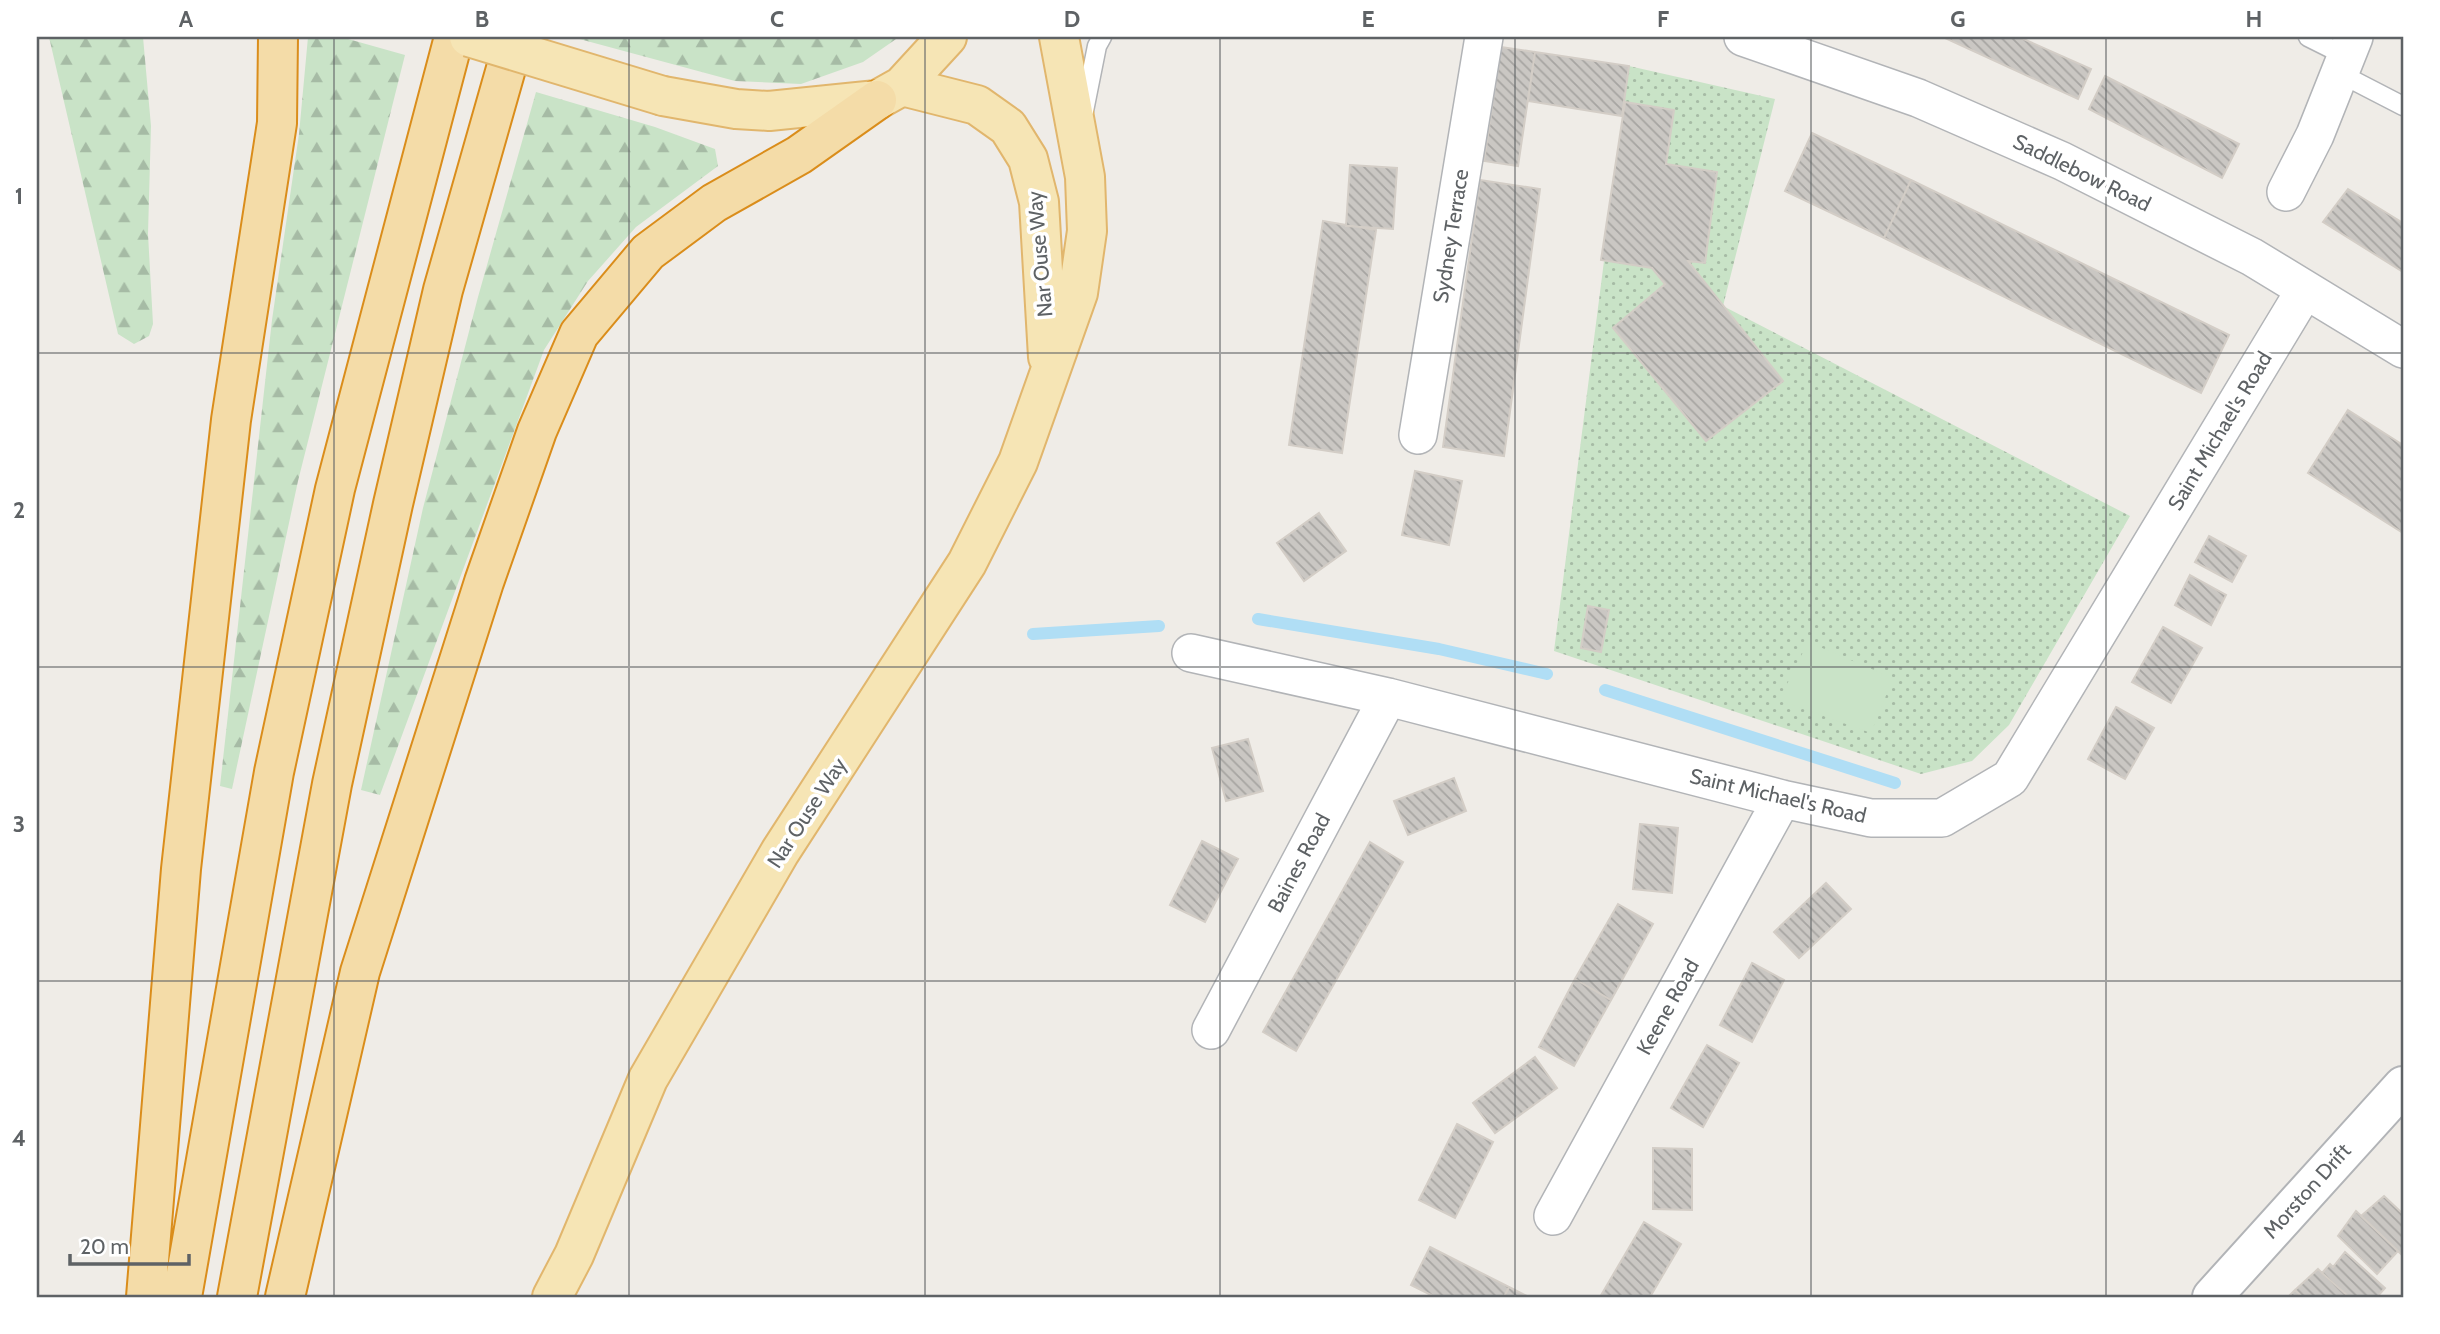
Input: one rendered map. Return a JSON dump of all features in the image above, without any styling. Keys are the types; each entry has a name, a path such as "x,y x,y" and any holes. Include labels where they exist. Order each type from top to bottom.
{"highway":[{"path":"146,1297 183,855 231,420 277,123 278,37"},
{"path":"181,1297 274,772 332,503 389,275 454,37"},
{"path":"237,1297 332,784 390,517 443,290 515,37"},
{"path":"285,1297 360,972 484,582 537,432 579,334 648,252 714,203 800,155 890,93"}],"main road":[{"path":"469,37 663,96 736,109 769,111 890,93 947,37"},
{"name":"Nar Ouse Way","path":"552,1297 573,1255 648,1079 780,852 967,563 1018,461 1078,293 1087,231 1085,177 1059,37"},
{"name":"Nar Ouse Way","path":"890,93 978,106 1008,127 1028,159 1040,202 1049,377"},
{"name":"Nar Ouse Way","path":"564,1297 573,1255"}],"street":[{"name":"Sydney Terrace","path":"1418,435 1484,37"},
{"name":"Saddlebow Road","path":"1743,37 1918,98 2062,160 2252,257 2403,349"},
{"path":"2286,192 2348,56"},
{"name":"Saint Michael's Road","path":"1191,653 1388,697 1782,799 1871,818 1941,818 2010,778 2305,290"},
{"name":"Baines Road","path":"1211,1030 1388,697"},
{"name":"Keene Road","path":"1553,1216 1782,799"},
{"name":"Morston Drift","path":"2213,1297 2403,1086"}],"lane":[{"path":"1079,141 1097,46 1102,37"},
{"path":"2308,37 2348,56 2403,106"}],"green space":[{"path":"49,37 143,37 151,126 148,234 153,324 149,336 134,344 118,334"},
{"path":"308,37 341,37 405,55 298,481 232,789 220,786 272,320 299,134"},
{"path":"572,37 899,37 863,62 801,84 735,81"},
{"path":"1629,66 1775,99 1723,306 2130,516 2009,725 1972,761 1921,774 1554,651"},
{"path":"536,92 655,127 715,149 718,166 636,227 588,281 544,350 380,795 361,790 423,508 478,297"},
{"path":"1808,642 1893,678 1871,733 1779,700"}],"building":[{"path":"1943,37 2019,37 2091,69 2078,99"},
{"path":"1501,47 1535,52 1518,166 1484,161"},
{"path":"1535,52 1629,66 1622,116 1528,101"},
{"path":"2105,76 2239,144 2222,178 2089,109"},
{"path":"1625,102 1674,110 1666,164 1717,172 1705,263 1688,261 1783,381 1706,441 1613,328 1665,284 1652,268 1601,260"},
{"path":"1812,133 1911,180 1884,238 1785,191"},
{"path":"1350,165 1397,168 1393,229 1346,226"},
{"path":"1480,180 1540,189 1504,456 1443,447"},
{"path":"1911,180 2229,335 2201,393 1884,238"},
{"path":"2348,189 2403,223 2403,272 2323,222"},
{"path":"1323,221 1376,230 1342,453 1289,445"},
{"path":"2348,410 2403,445 2403,533 2308,473"},
{"path":"1415,471 1462,481 1449,545 1402,535"},
{"path":"1319,513 1346,551 1304,581 1277,543"},
{"path":"2209,536 2246,556 2232,582 2195,562"},
{"path":"2190,575 2226,595 2211,625 2175,605"},
{"path":"1588,606 1609,610 1601,652 1581,648"},
{"path":"2163,627 2202,648 2171,703 2132,682"},
{"path":"2116,707 2154,728 2125,779 2088,759"},
{"path":"1248,739 1263,791 1226,801 1212,748"},
{"path":"1454,778 1466,811 1408,835 1394,801"},
{"path":"1640,824 1678,828 1672,893 1633,889"},
{"path":"1202,841 1238,859 1205,922 1170,905"},
{"path":"1370,842 1403,862 1296,1051 1263,1032"},
{"path":"1826,883 1851,909 1799,958 1774,932"},
{"path":"1618,904 1653,924 1611,1000 1575,979"},
{"path":"1752,963 1784,980 1752,1042 1720,1025"},
{"path":"1575,979 1611,1000 1574,1066 1539,1047"},
{"path":"1707,1045 1739,1063 1703,1127 1671,1108"},
{"path":"1535,1057 1557,1088 1495,1133 1473,1103"},
{"path":"1457,1124 1493,1142 1455,1218 1419,1200"},
{"path":"1653,1148 1692,1149 1692,1210 1653,1209"},
{"path":"2384,1196 2403,1214 2402,1255 2361,1216"},
{"path":"2356,1211 2398,1251 2377,1274 2338,1236"},
{"path":"1644,1222 1681,1244 1650,1297 1600,1297"},
{"path":"1430,1247 1509,1287 1504,1297 1435,1297 1411,1285"},
{"path":"2345,1252 2385,1288 2377,1297 2349,1297 2322,1273 2330,1264 2333,1267"},
{"path":"2318,1269 2349,1297 2302,1297 2295,1290"},
{"path":"1509,1287 1529,1297 1504,1297"},
{"path":"2295,1290 2302,1297 2288,1297"}],"waterway":[{"path":"1258,619 1439,649 1547,674"},
{"path":"1033,634 1159,626"},
{"path":"1605,690 1895,783"}]}
